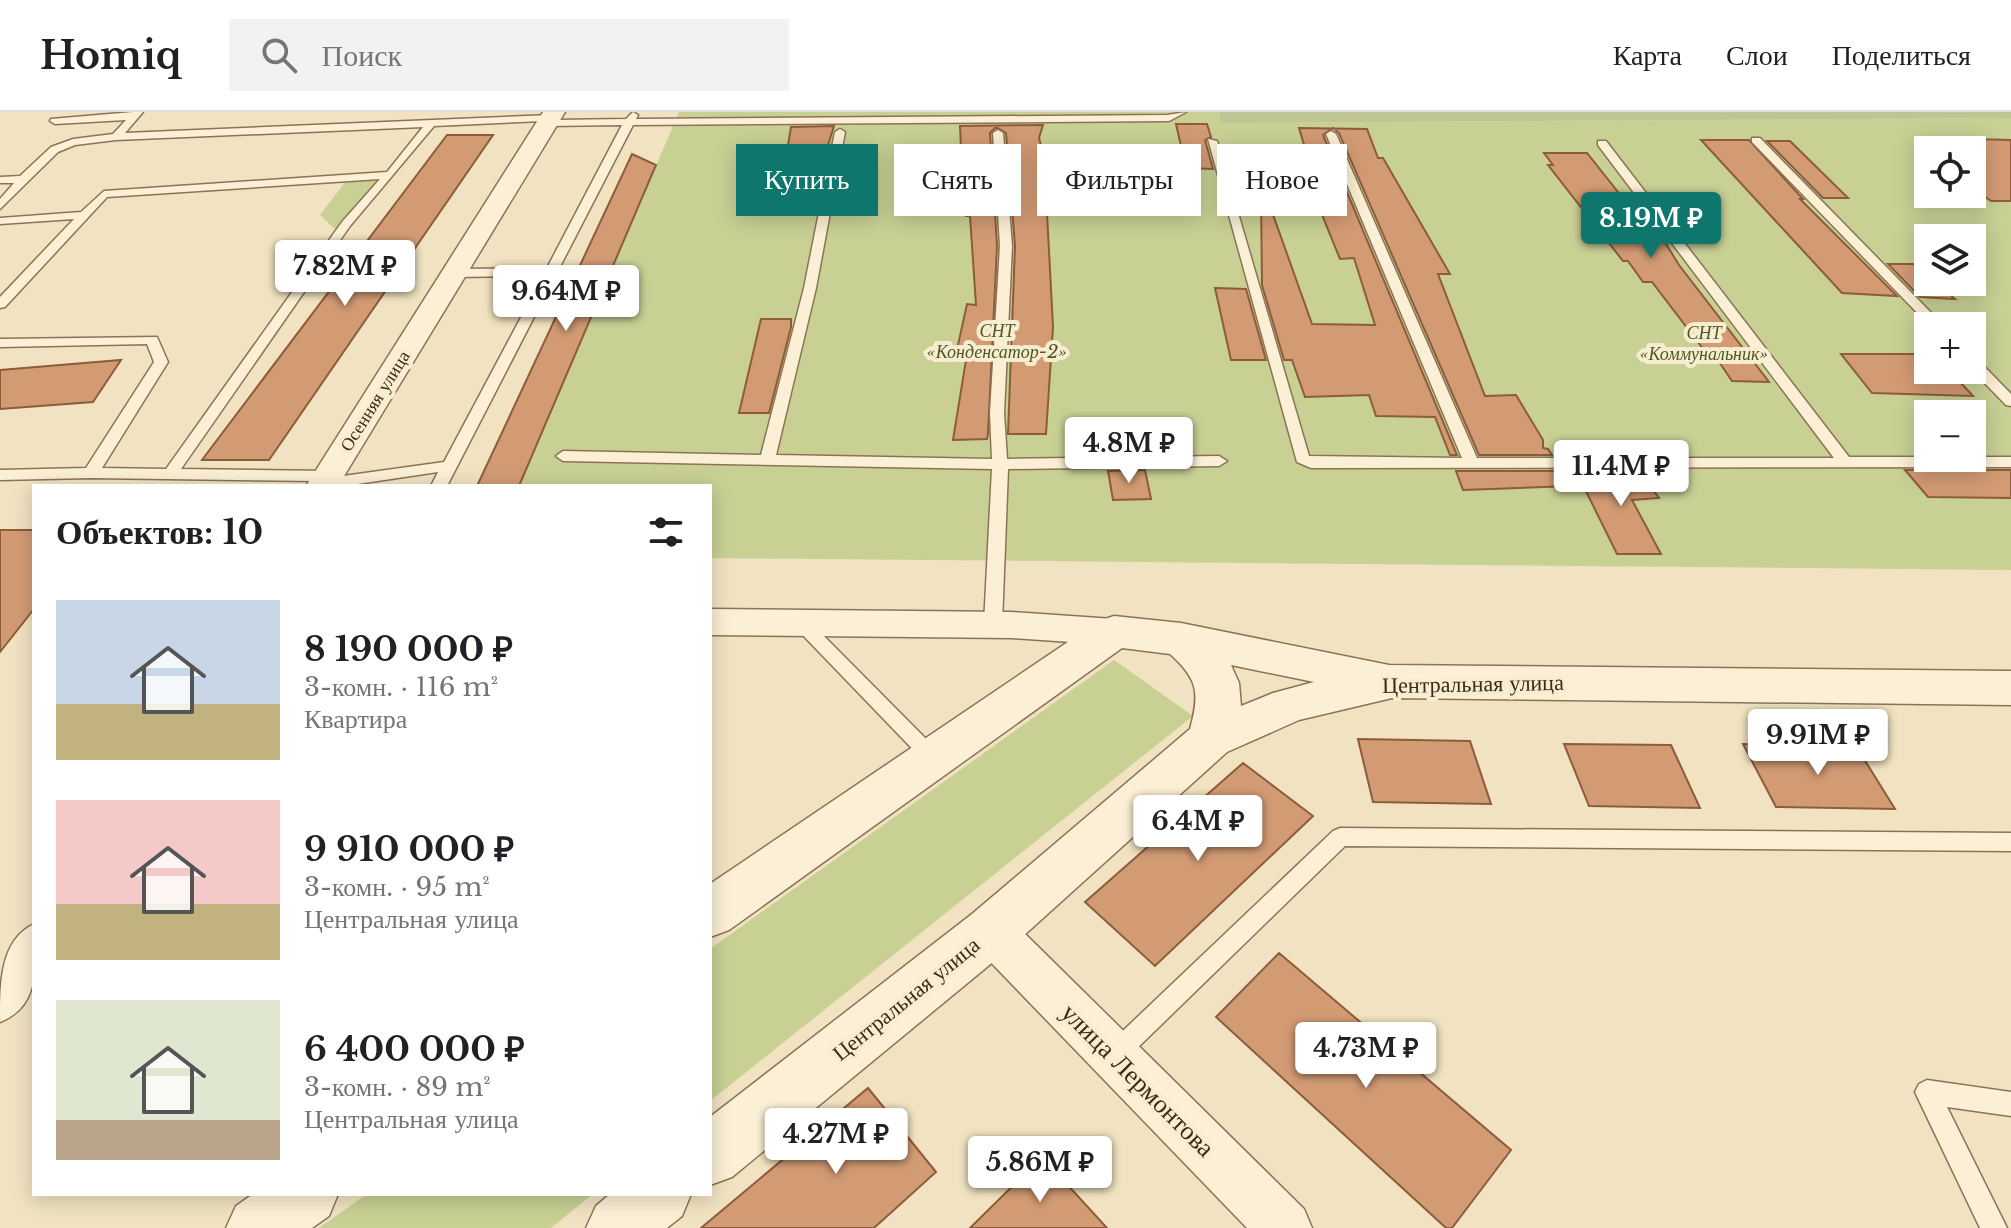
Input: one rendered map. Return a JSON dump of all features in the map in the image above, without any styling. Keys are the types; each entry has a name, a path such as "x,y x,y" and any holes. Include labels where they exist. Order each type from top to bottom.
{"street":[{"name":"Осенняя улица","path":"325,482 551,118"},
{"path":"712,622 993,624 1114,632 1181,639 1392,681"},
{"path":"712,912 1114,632"},
{"path":"1181,639 1196,651 1215,675 1221,702 1211,739"},
{"name":"Центральная улица","path":"712,1153 991,931 1211,739 1289,705 1392,681 2011,688"},
{"name":"улица Лермонтова","path":"991,931 1285,1228"},
{"path":"0,999 32,948"},
{"path":"258,1228 304,1196"},
{"path":"618,1228 658,1196"}],"lane":[{"path":"0,206 46,153 58,145 77,140 433,121 551,118 1169,118 1181,112"},
{"path":"55,121 137,114"},
{"path":"116,137 137,114"},
{"path":"440,484 632,117"},
{"path":"170,474 346,224 433,121"},
{"path":"767,460 810,288 840,132"},
{"path":"993,624 1000,464 997,413 1006,246 998,133"},
{"path":"1331,134 1472,463"},
{"path":"1756,140 1923,312"},
{"path":"1212,141 1302,459 1320,464 2011,462"},
{"path":"1602,143 1845,462"},
{"path":"0,304 104,194 390,175"},
{"path":"0,180 23,179"},
{"path":"0,221 85,215"},
{"path":"454,273 551,272"},
{"path":"0,343 152,340 161,362 91,473"},
{"path":"1986,376 2011,402"},
{"path":"563,456 1000,464 1219,461"},
{"path":"0,475 170,474 325,482 450,466"},
{"path":"800,622 933,758"},
{"path":"1114,1055 1340,837 2011,842"},
{"path":"1994,1228 1927,1092 2011,1104"}],"green space":[{"path":"679,112 1219,112 1221,123 2011,118 2011,570 712,558 712,484 520,484"},
{"path":"1219,112 2011,112 2011,118 1221,123"},
{"path":"346,181 378,181 340,234 320,215"},
{"path":"1114,660 1193,716 712,1099 712,948"},
{"path":"364,1196 591,1196 551,1228 319,1228"}],"building":[{"path":"1176,124 1207,124 1211,137 1205,140 1213,169 1201,169 1201,144 1181,144"},
{"path":"1043,125 1041,144 1037,144 1037,216 1047,216 1053,327 1046,434 1008,434 1015,246 1013,216 1021,216 1021,144 1007,144 1006,133 996,127 990,133 991,144 961,144 960,126"},
{"path":"834,126 828,144 788,144 791,127"},
{"path":"1299,128 1332,128 1323,135 1327,144 1304,144"},
{"path":"1334,129 1367,129 1378,158 1383,158 1450,274 1438,274 1485,396 1516,395 1543,440 1543,448 1552,455 1479,455 1347,151 1347,144 1344,144"},
{"path":"447,135 493,135 269,460 202,460"},
{"path":"1986,139 2011,140 2011,201 1991,201 1986,197"},
{"path":"1701,140 1749,140 1803,199 1800,199 1897,296 1842,293"},
{"path":"1767,141 1790,141 1848,198 1823,198"},
{"path":"1544,153 1587,153 1645,226 1655,226 1679,265 1769,382 1732,381 1711,350 1704,350 1652,282 1643,282 1628,261 1623,261 1548,165 1553,165"},
{"path":"632,154 656,165 520,484 478,484"},
{"path":"1347,192 1457,455 1450,455 1435,417 1376,416 1369,395 1305,397 1292,360 1284,360 1262,285 1261,216 1273,216 1312,324 1375,325 1354,258 1340,259 1323,216 1347,216"},
{"path":"970,216 995,216 997,246 988,434 987,439 953,440 967,354 956,354 967,304 976,305"},
{"path":"1888,264 1914,265 1914,291"},
{"path":"1215,288 1246,289 1266,360 1231,360"},
{"path":"1951,296 1955,299 1920,297"},
{"path":"761,319 791,319 791,327 769,413 739,413"},
{"path":"1841,354 1914,354 1914,384 1962,384 1973,396 1872,393"},
{"path":"121,360 93,402 0,409 0,370"},
{"path":"1145,470 1151,499 1113,500 1108,471"},
{"path":"1905,470 2011,470 2011,498 1928,497"},
{"path":"1456,471 1562,471 1571,486 1463,490"},
{"path":"1576,471 1639,471 1659,498 1632,500 1661,554 1617,554"},
{"path":"0,530 32,530 32,612 0,652"},
{"path":"1358,739 1470,741 1491,804 1373,802"},
{"path":"1564,744 1671,745 1700,808 1589,806"},
{"path":"1743,744 1856,746 1895,809 1776,807"},
{"path":"1243,763 1313,816 1155,966 1085,902"},
{"path":"1279,953 1511,1150 1452,1228 1446,1228 1216,1017"},
{"path":"868,1088 936,1172 874,1228 701,1228"},
{"path":"1042,1157 1107,1228 970,1228"}],"park label":[{"name":"СНТ «Конденсатор-2»","path":"997,341"},
{"name":"СНТ «Коммунальник»","path":"1704,343"}]}
